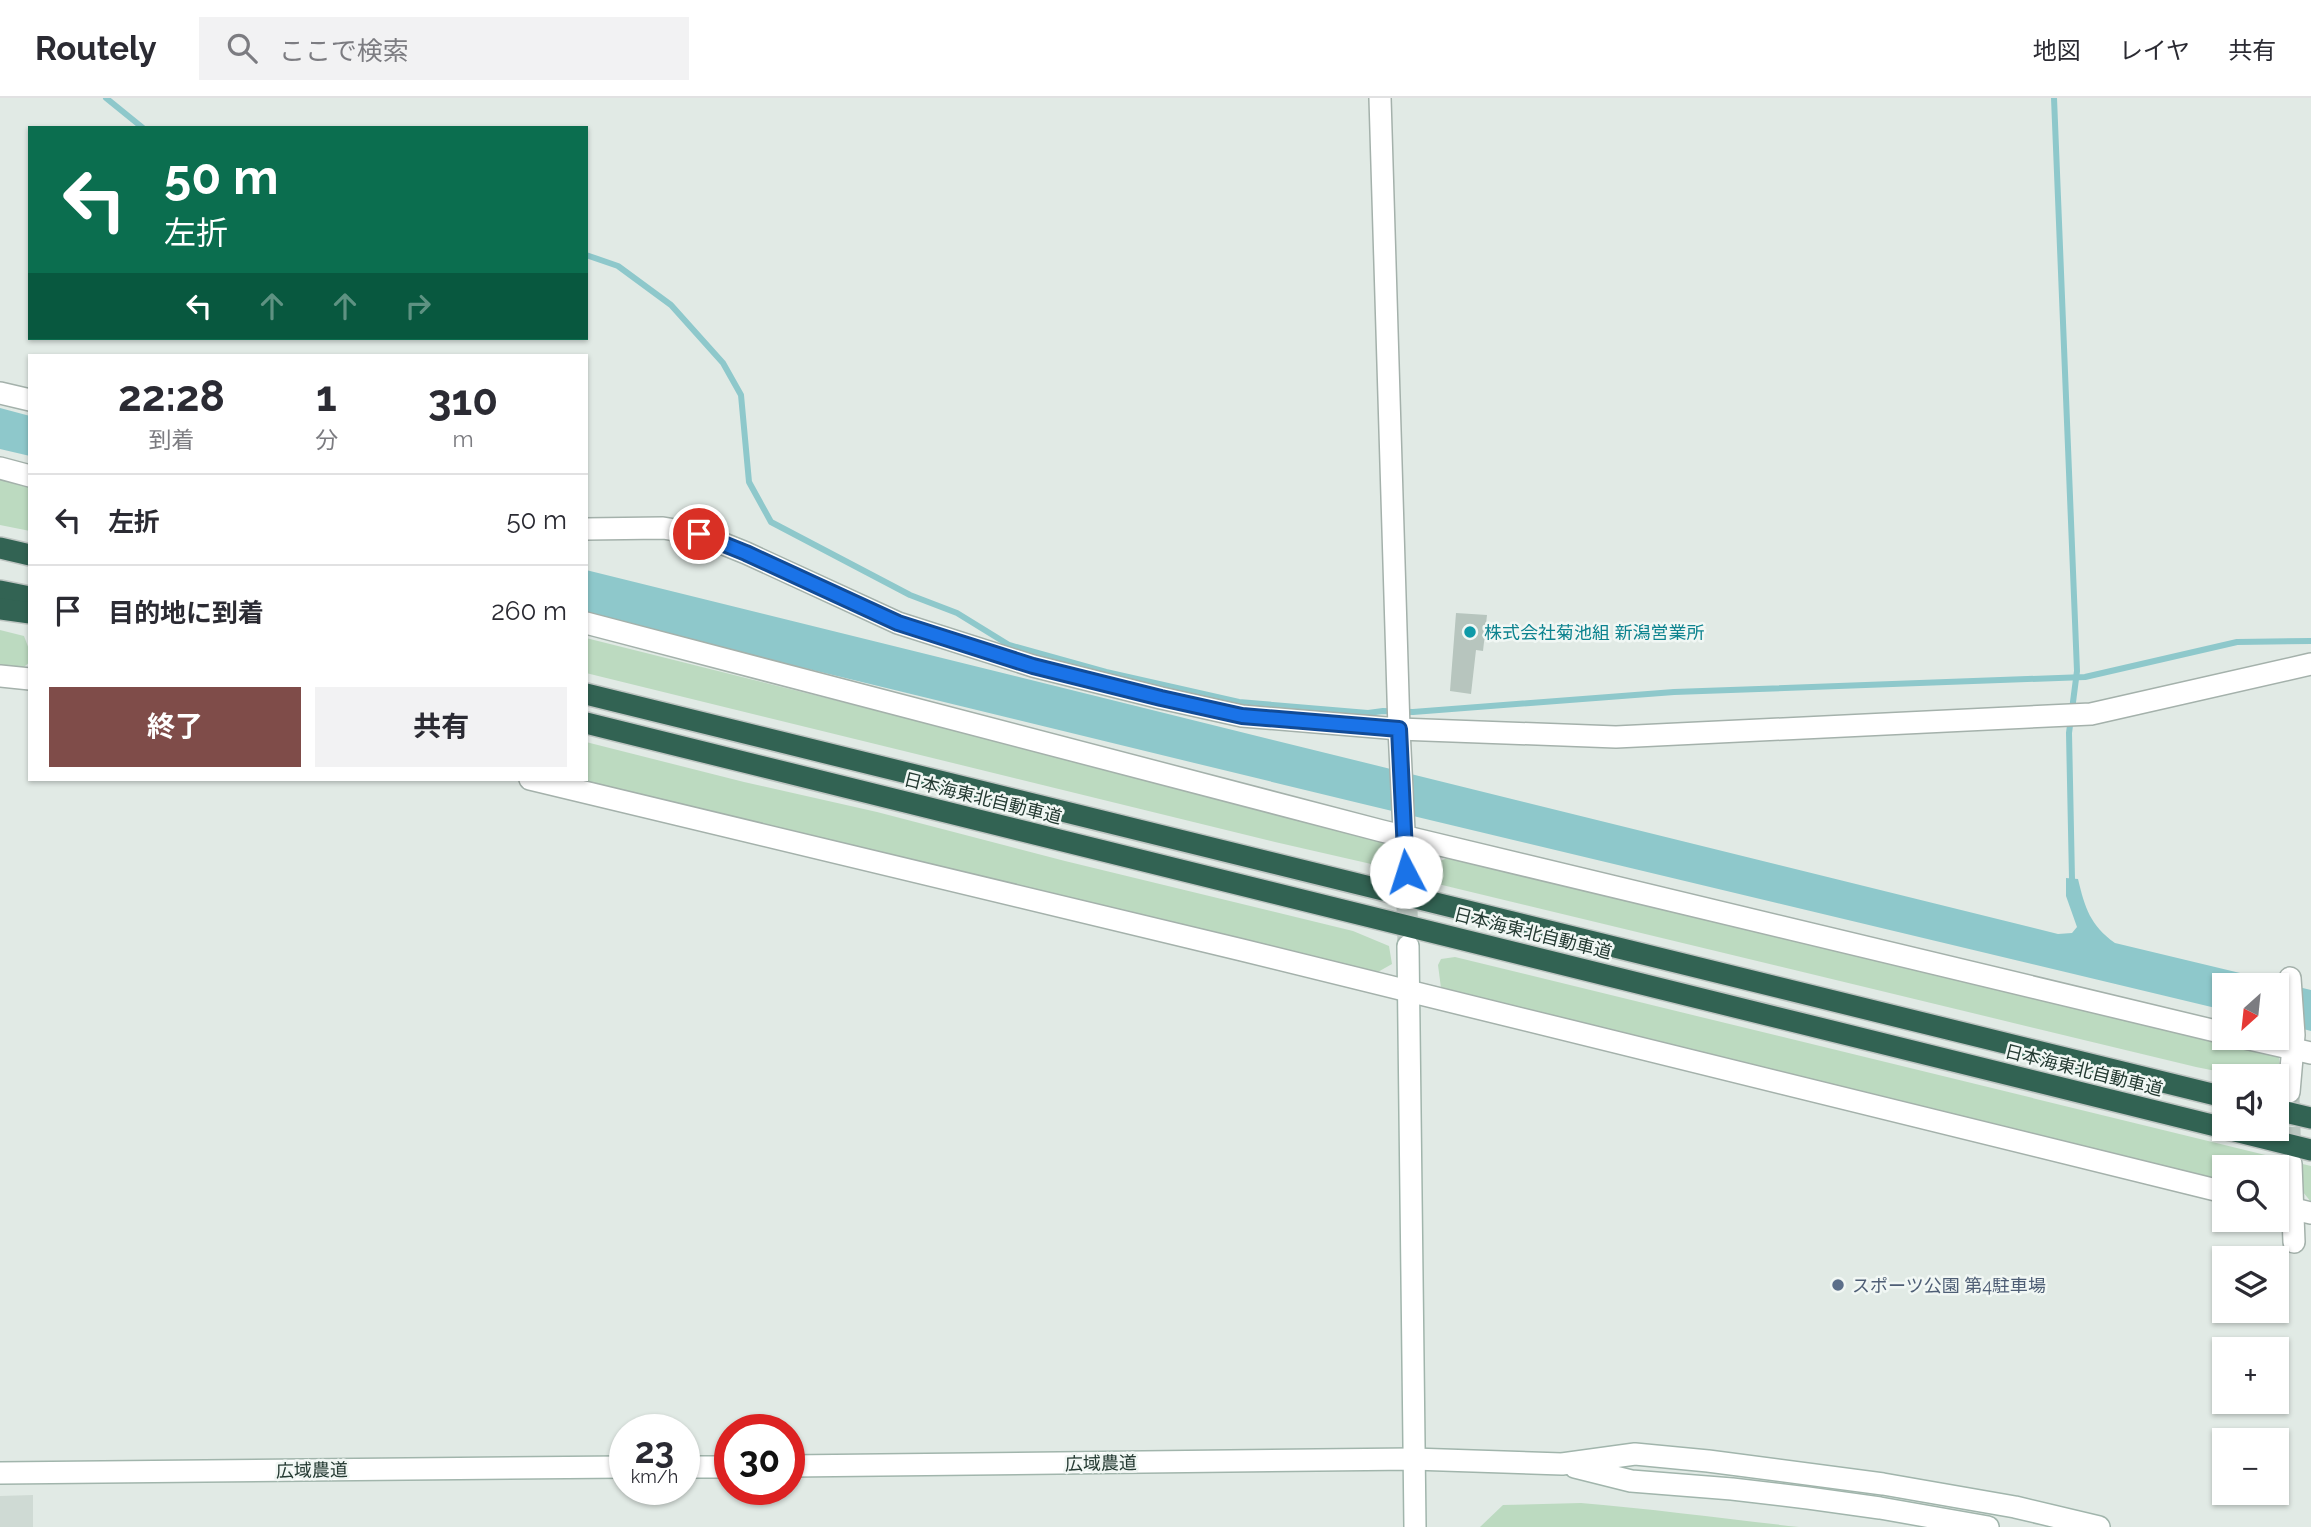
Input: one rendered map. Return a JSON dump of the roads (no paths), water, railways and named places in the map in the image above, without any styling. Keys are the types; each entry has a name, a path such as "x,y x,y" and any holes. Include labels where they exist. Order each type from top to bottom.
{"highway":[{"path":"0,548 28,555"},
{"path":"0,559 28,566"},
{"path":"0,591 28,597"},
{"path":"0,609 28,613"},
{"name":"日本海東北自動車道","path":"588,694 2212,1094"},
{"name":"日本海東北自動車道","path":"588,723 2212,1125"},
{"path":"2289,1105 2311,1118"},
{"name":"日本海東北自動車道","path":"2276,1141 2311,1150"}],"street":[{"path":"1380,98 1406,872"},
{"path":"0,393 28,400"},
{"path":"0,468 28,475"},
{"path":"588,529 663,528 699,534 898,623 1033,666 1242,716 1616,737 2058,716 2106,712 2311,664"},
{"path":"588,624 1403,832 2212,1030"},
{"path":"0,676 28,679"},
{"path":"538,781 1410,991 2212,1189"},
{"path":"1408,946 1415,1527"},
{"path":"2289,1080 2299,1046 2290,978"},
{"path":"2291,1164 2294,1242"},
{"path":"1562,1464 1635,1454 1708,1461 1882,1484 2015,1507 2099,1527"},
{"name":"広域農道","path":"805,1466 1413,1459 1562,1464"},
{"path":"1562,1464 1632,1481 1808,1498 1989,1527"},
{"name":"広域農道","path":"0,1473 609,1467"}],"water":[{"path":"0,408 28,415 28,456 0,449"},
{"path":"588,570 2058,934 2072,933 2077,927 2066,896 2066,878 2078,879 2083,899 2094,922 2115,943 2240,973 2212,973 2212,1007 1363,804 588,614"},
{"path":"2289,985 2311,990 2311,1031 2289,1025"}],"waterway":[{"path":"106,98 141,126"},
{"path":"2054,98 2077,671 2069,733 2074,886"},
{"path":"588,256 618,266 671,305 723,363 741,395 749,482 771,522 910,595 957,613 1009,645 1106,672 1239,702 1368,713 1413,712 1674,692 2085,677 2237,642 2311,641"}],"tunnel":[{"path":"1406,872 1408,944"},
{"path":"2289,1096 2291,1162"}],"place":[{"name":"株式会社菊池組 新潟営業所","path":"1470,632"},
{"name":"スポーツ公園 第4駐車場","path":"1838,1285"}]}
